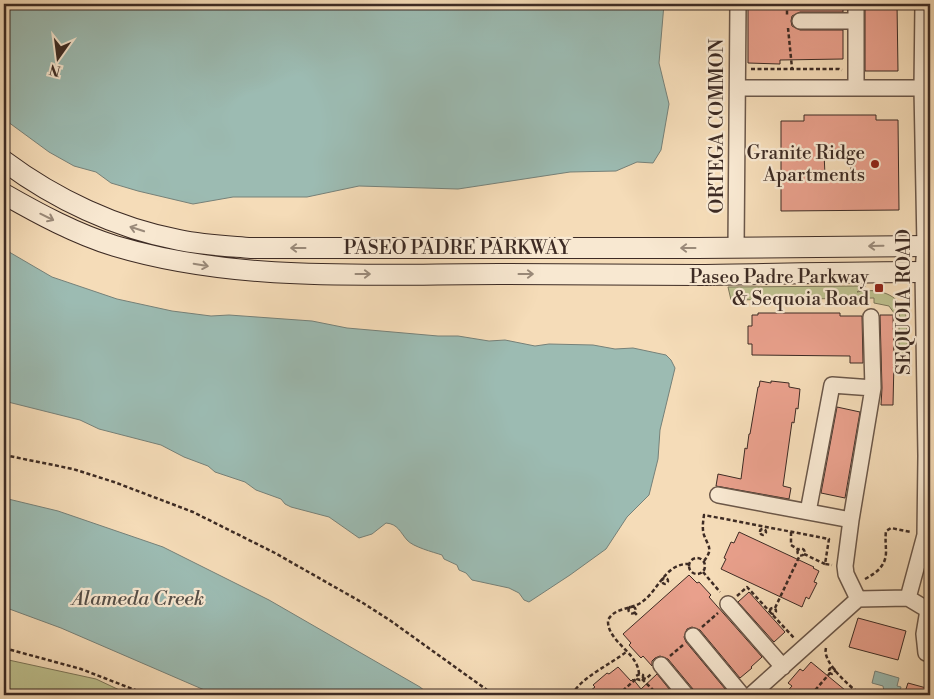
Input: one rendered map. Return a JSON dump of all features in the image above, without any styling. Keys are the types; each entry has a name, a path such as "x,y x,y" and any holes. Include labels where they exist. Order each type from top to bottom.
{"main road":[{"name":"PASEO PADRE PARKWAY","path":"4,161 39,184 92,213 141,230 179,240 215,246 251,248 928,246"},
{"name":"PASEO PADRE PARKWAY","path":"4,194 70,228 113,245 158,257 212,267 342,274 699,275 927,272"}],"street":[{"name":"ORTEGA COMMON","path":"736,248 745,88 738,4"},
{"path":"856,4 856,88"},
{"name":"SEQUOIA ROAD","path":"908,598 924,535 926,456 928,246 927,127 922,88 923,4"},
{"path":"800,20 856,21"},
{"path":"745,88 922,88"},
{"path":"855,593 846,574 845,566 850,520 873,388 871,318"},
{"path":"808,512 832,385 873,388"},
{"path":"718,496 850,520"},
{"path":"855,593 908,598 929,609 924,634 926,653"},
{"path":"751,695 803,649 855,593"},
{"path":"729,599 783,667"},
{"path":"693,636 742,695"},
{"path":"661,665 686,695"}],"path":[{"path":"787,4 792,68"},
{"path":"745,88 751,69 842,69 842,75"},
{"path":"4,455 73,469 106,479 193,512 275,553 363,603 392,621 494,695"},
{"path":"704,561 710,554 710,549 703,529 704,515 761,528 829,539 825,564"},
{"path":"761,528 759,532 762,536 765,535 769,528"},
{"path":"761,528 766,532"},
{"path":"855,593 883,565 887,554 886,531 891,528 924,535"},
{"path":"791,532 791,545 799,550 804,550 804,554 825,564 845,566"},
{"path":"771,613 771,609 775,608 800,555 799,550"},
{"path":"800,555 804,554"},
{"path":"618,695 639,674 637,664 610,631 608,620 616,612 642,603 662,579 676,566 689,564 691,560 696,558 704,561"},
{"path":"689,564 693,573 699,574 703,572 706,566 704,561"},
{"path":"703,572 729,599 747,587 803,649"},
{"path":"662,579 667,579 667,584 670,587"},
{"path":"631,606 635,608 634,612 638,616"},
{"path":"826,644 825,654 834,668 844,682 861,695"},
{"path":"4,648 81,669 148,695"},
{"path":"572,695 586,680 626,652"},
{"path":"811,695 830,673 834,672 834,668"},
{"path":"639,674 643,675 642,679"},
{"path":"637,678 639,680 642,679 658,695"},
{"path":"927,695 930,687"}],"green space":[{"path":"866,286 857,292 877,291 890,295 904,310 907,330 907,369 899,369 899,325 901,322 899,313 894,313 889,306 874,303 874,298 731,300 728,287"},
{"path":"4,659 96,679 130,695 4,695"}],"water":[{"path":"4,4 664,4 659,63 669,104 661,150 653,163 637,162 616,171 570,172 458,189 359,186 307,197 233,197 193,204 111,183 96,172 74,166 49,152 4,119"},
{"path":"4,249 52,277 117,299 172,311 211,316 229,315 312,321 347,328 458,336 489,341 505,340 535,346 549,344 593,345 615,349 633,348 666,355 675,368 660,430 658,459 649,495 627,517 606,549 529,602 524,600 519,593 509,588 472,580 466,573 459,570 457,565 444,559 442,555 410,543 393,525 386,523 372,534 359,538 329,517 291,507 281,499 256,490 245,482 215,472 208,466 184,457 161,445 99,429 80,420 4,401"},
{"name":"Alameda Creek","path":"4,498 58,511 163,547 269,600 420,687 430,695 216,695 61,628 4,607"},
{"path":"875,671 899,678 897,686 901,687 899,695 887,695 888,693 884,691 883,686 872,683"}],"building":[{"path":"748,4 843,4 843,12 800,12 792,16 791,21 792,26 800,30 843,30 843,59 780,60 780,64 748,63"},
{"path":"865,4 897,4 898,71 865,71"},
{"name":"Granite Ridge Apartments","path":"804,115 876,115 876,120 898,120 899,210 781,211 781,121 804,121","holes":["851,152 851,175 825,175 824,153"]},
{"path":"758,313 840,313 840,316 862,316 863,363 850,363 850,356 752,355 752,344 748,344 748,326 752,326 752,315 758,315"},
{"path":"880,315 893,315 893,405 881,405"},
{"path":"760,381 789,383 789,387 800,389 798,409 796,408 794,423 792,422 783,486 791,488 789,499 716,486 718,474 741,479 745,448 747,449"},
{"path":"837,407 860,412 845,498 821,493"},
{"path":"739,532 819,571 814,582 817,583 809,599 806,597 802,607 721,569 731,542 734,543"},
{"path":"689,575 697,583 699,582 711,595 709,597 762,657 740,678 700,630 692,627 687,629 684,637 686,642 726,690 720,695 695,695 693,689 668,659 660,656 655,658 652,661 652,666 643,656 641,658 629,645 631,643 623,634"},
{"path":"749,592 785,632 774,642 738,602"},
{"path":"858,618 906,631 898,660 849,647"},
{"path":"811,662 851,695 784,695 792,686 788,683 800,669 803,671"},
{"path":"618,667 631,681 633,679 641,689 657,674 674,695 585,695 607,673 609,674"},
{"path":"908,683 930,689 930,695 904,695"}],"place":[{"name":"Granite Ridge Apartments","path":"875,164"},
{"name":"Paseo Padre Parkway & Sequoia Road","path":"879,288"}]}
